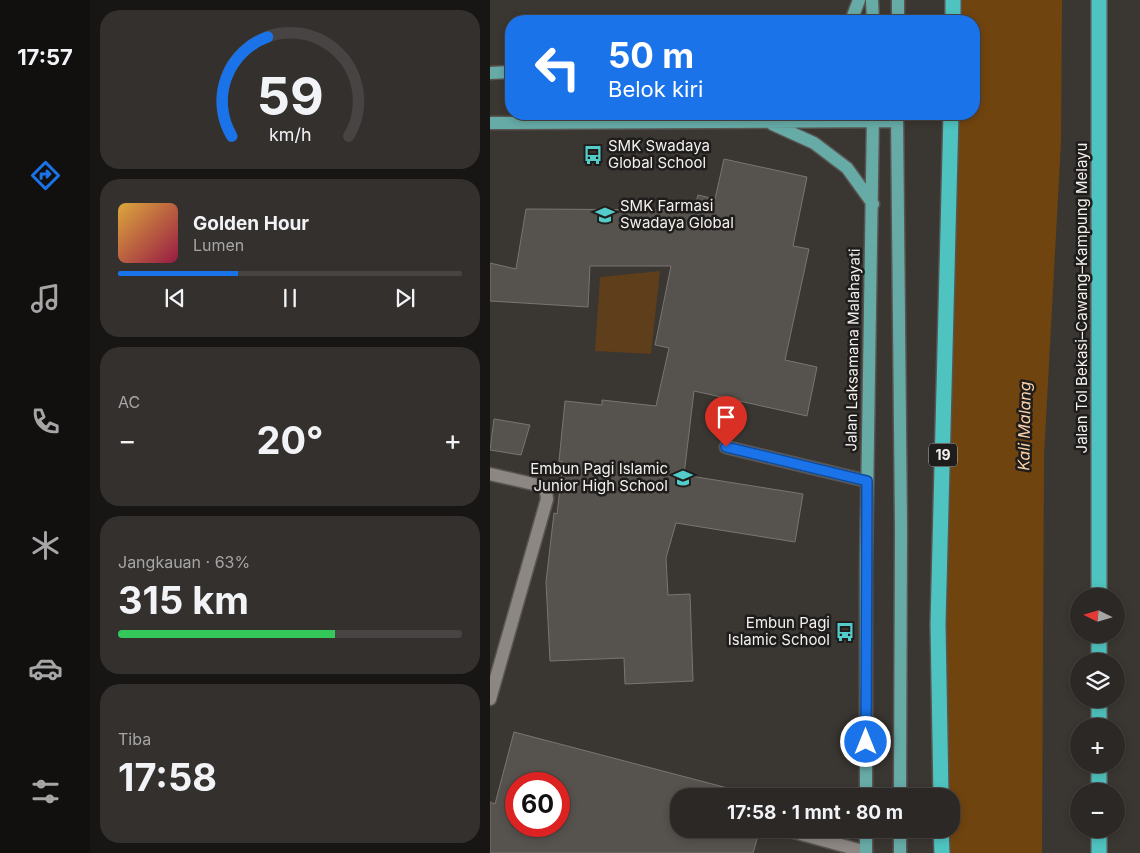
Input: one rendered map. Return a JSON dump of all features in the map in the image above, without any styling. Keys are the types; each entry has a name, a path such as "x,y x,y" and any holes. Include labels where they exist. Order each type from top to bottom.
{"highway":[{"path":"953,15 954,0"},
{"name":"Jalan Tol Bekasi–Cawang–Kampung Melayu","path":"1098,0 1099,588"},
{"name":"19","path":"941,788 938,624 951,120"},
{"path":"942,838 942,853"},
{"path":"1099,838 1099,853"}],"main road":[{"path":"853,15 859,0"},
{"path":"872,0 873,15"},
{"path":"898,0 898,15"},
{"path":"490,73 505,72"},
{"path":"490,123 768,122 820,120"},
{"name":"Jalan Laksamana Malahayati","path":"866,788 867,481 873,120"},
{"path":"897,120 901,529 900,788"},
{"path":"768,122 814,143 847,168 872,204"},
{"path":"866,838 866,852"},
{"path":"900,838 900,853"}],"street":[{"path":"726,447 867,481"},
{"path":"490,474 542,486 546,491 547,499 490,699"},
{"path":"815,838 866,852"}],"shaded area":[{"path":"660,271 651,354 595,351 600,277"}],"water":[{"name":"Kali Malang","path":"953,0 1062,0 1061,142 1044,456 1042,853 942,853 941,838 960,838 960,788 941,788 951,120 980,120 980,15 953,15"}],"building":[{"path":"724,159 807,177 793,246 809,249 785,360 817,367 807,416 694,391 684,475 803,494 795,542 676,523 666,558 668,595 690,594 693,681 625,684 624,658 550,661 546,582 554,513 557,514 563,462 559,461 565,401 602,405 602,400 656,406 669,348 655,345 671,266 590,266 588,307 490,301 490,263 516,269 526,209 694,210 698,195 715,199"},
{"path":"494,419 530,425 521,455 490,450"},
{"path":"514,732 728,788 670,788 670,838 757,838 753,853 490,853 490,802 495,804"}],"place":[{"name":"SMK Swadaya Global School","path":"593,155"},
{"name":"SMK Farmasi Swadaya Global","path":"605,215"},
{"name":"Embun Pagi Islamic Junior High School","path":"683,478"},
{"name":"Embun Pagi Islamic School","path":"845,632"}],"route":[{"path":"726,447 867,481 866,742"}]}
